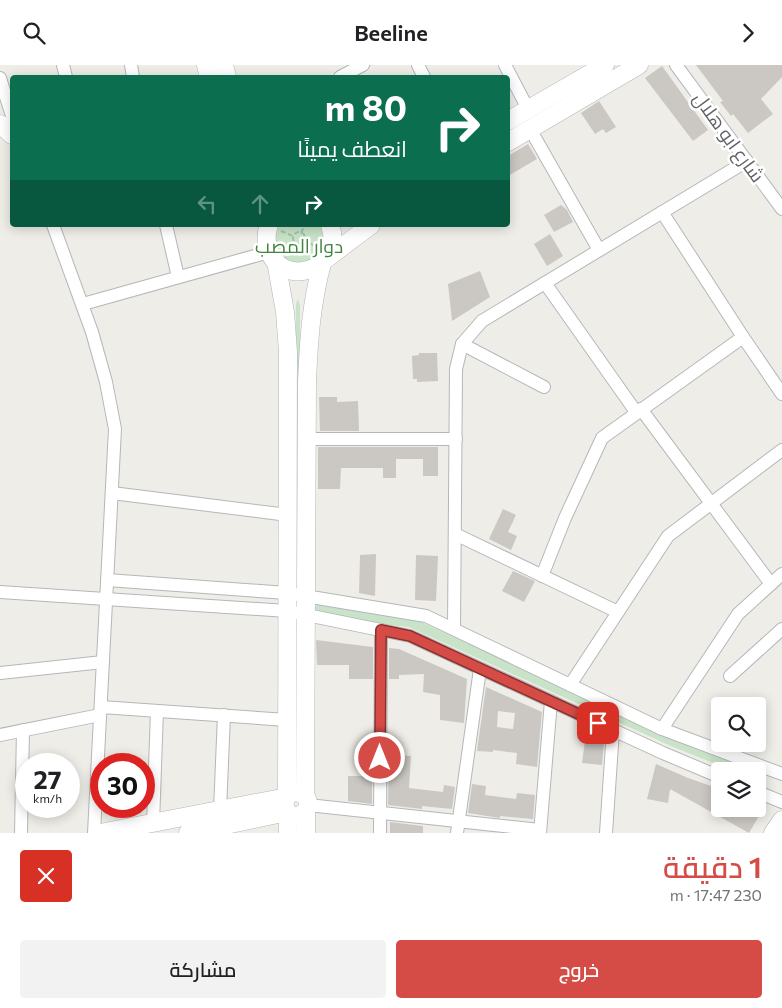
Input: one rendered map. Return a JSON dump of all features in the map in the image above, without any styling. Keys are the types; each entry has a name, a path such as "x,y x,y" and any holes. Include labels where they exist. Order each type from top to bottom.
{"main road":[{"path":"510,120 605,65"},
{"path":"510,141 638,65"},
{"path":"0,124 10,133"},
{"path":"273,241 286,269 298,271 311,270 333,243 330,227"},
{"path":"288,833 299,804 306,614 306,439 310,323 313,295 322,256 367,227"},
{"path":"273,241 285,312 288,352 287,720 299,804 306,833"},
{"path":"188,833 299,804"},
{"path":"773,833 782,820"},
{"path":"100,833 153,823 221,823"}],"street":[{"path":"344,75 363,65"},
{"path":"505,65 528,109"},
{"name":"شارع ابو هلال","path":"676,65 782,209"},
{"path":"0,78 10,110"},
{"path":"530,129 599,250"},
{"path":"454,629 456,369 462,344 482,321 747,161"},
{"path":"662,212 782,394"},
{"path":"54,227 83,304 106,383 115,429 94,833"},
{"path":"166,227 178,277"},
{"path":"83,304 178,277 273,241"},
{"path":"545,283 638,411 771,584"},
{"path":"542,576 565,518 602,438 744,337"},
{"path":"462,344 544,387"},
{"path":"306,439 456,439"},
{"path":"570,685 668,536 782,450"},
{"path":"112,493 288,515"},
{"path":"455,534 618,612"},
{"path":"662,729 738,613 782,574"},
{"path":"107,580 306,595 426,616 662,729 782,775"},
{"path":"0,592 286,611 410,636 711,773"},
{"path":"730,676 782,629"},
{"path":"380,833 381,630"},
{"path":"0,673 103,662"},
{"path":"458,827 480,669"},
{"path":"299,804 380,813 458,827 540,831 551,701"},
{"path":"0,735 100,711 157,711 287,720"},
{"path":"153,823 157,711"},
{"path":"221,823 224,715"},
{"path":"21,833 23,730"},
{"path":"606,833 613,730"},
{"path":"766,795 782,802"}],"path":[{"path":"301,233 303,227"},
{"path":"273,241 293,236 297,232 301,233"},
{"path":"301,233 304,235 304,241"},
{"path":"293,236 294,242 297,244"},
{"path":"273,241 301,244 304,241"},
{"path":"304,241 322,256"}],"green space":[{"name":"دوار المصب","path":"273,227 324,227 324,251 302,266 278,256 272,232"},
{"path":"298,299 300,306 299,783 294,783 295,367 296,304"},
{"path":"317,605 419,621 673,739 730,762 711,762 671,746 409,627 315,617 313,608"}],"building":[{"path":"696,65 782,65 782,77 761,99 773,114 748,133 733,114 731,116 720,102 723,101"},
{"path":"662,66 708,130 693,141 645,78"},
{"path":"599,101 616,127 606,133 603,129 595,134 581,113"},
{"path":"528,144 537,159 510,175 510,155"},
{"path":"561,205 567,210 573,222 554,232 544,215"},
{"path":"550,234 563,256 547,266 534,244"},
{"path":"480,271 490,297 452,321 448,284"},
{"path":"419,353 437,353 438,381 417,382 417,379 413,379 412,356 419,355"},
{"path":"319,397 337,397 337,402 358,401 359,431 320,431"},
{"path":"318,447 438,447 438,476 423,476 423,459 396,459 396,478 383,478 383,468 341,468 340,489 318,489"},
{"path":"503,509 516,515 508,532 517,536 511,550 489,539"},
{"path":"376,554 375,596 359,593 360,555"},
{"path":"416,555 438,556 436,601 415,600"},
{"path":"513,571 535,581 524,602 502,591"},
{"path":"316,640 373,647 373,679 349,679 349,665 317,665"},
{"path":"389,648 399,649 467,679 464,723 440,720 440,695 423,692 424,674 399,675 399,679 389,679"},
{"path":"486,687 542,712 537,767 516,764 517,753 493,750 493,752 477,751","holes":["498,711 515,713 513,729 497,727"]},
{"path":"586,733 604,741 602,765 582,763"},
{"path":"389,755 411,756 409,788 443,792 444,785 455,787 452,809 422,806 422,809 388,805"},
{"path":"656,764 711,786 711,812 670,789 668,803 647,799"},
{"path":"348,776 372,776 372,804 348,801"},
{"path":"472,784 486,786 485,795 516,799 517,793 535,795 533,819 500,816 500,818 468,813"},
{"path":"720,817 758,817 749,833"},
{"path":"390,822 423,826 423,833 390,833"}],"route":[{"path":"380,758 381,630 410,636 598,723"}]}
